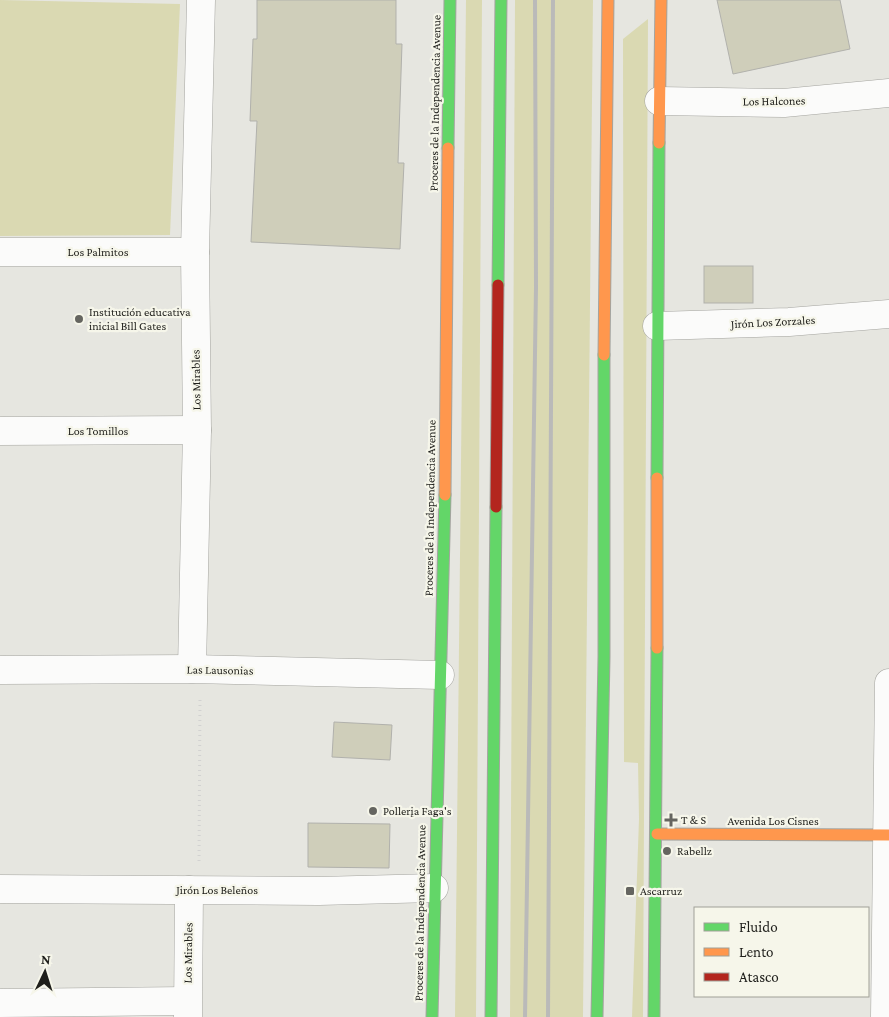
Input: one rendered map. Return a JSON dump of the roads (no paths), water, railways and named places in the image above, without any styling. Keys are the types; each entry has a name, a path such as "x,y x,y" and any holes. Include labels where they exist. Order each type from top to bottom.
{"main road":[{"name":"Proceres de la Independencia Avenue","path":"432,1017 444,551 450,0"},
{"path":"492,1017 501,0"},
{"path":"597,1017 604,657 604,205 608,0"},
{"path":"654,1017 657,834 657,326 662,0"},
{"name":"Avenida Los Cisnes","path":"657,834 888,835"}],"street":[{"name":"Los Mirables","path":"196,669 197,430 195,252 201,0"},
{"name":"Los Halcones","path":"659,100 784,102 889,93"},
{"name":"Los Palmitos","path":"0,252 195,252"},
{"name":"Jirón Los Zorzales","path":"657,326 789,322 889,314"},
{"name":"Los Tomillos","path":"0,431 197,430"},
{"name":"Las Lausonias","path":"0,670 196,669 440,675"},
{"path":"885,1017 889,683"},
{"name":"Jirón Los Beleños","path":"0,889 434,888"},
{"name":"Los Mirables","path":"187,1009 194,890"},
{"path":"0,1002 187,1009"}],"railway":[{"path":"525,1017 536,287 535,0"},
{"path":"548,1017 553,0"}],"place":[{"name":"Institución educativa inicial Bill Gates","path":"79,319"},
{"name":"Pollerįa Faga's","path":"373,811"},
{"name":"T & S","path":"671,820"},
{"name":"Rabellz","path":"667,851"},
{"name":"Ascarruz","path":"630,891"}]}
